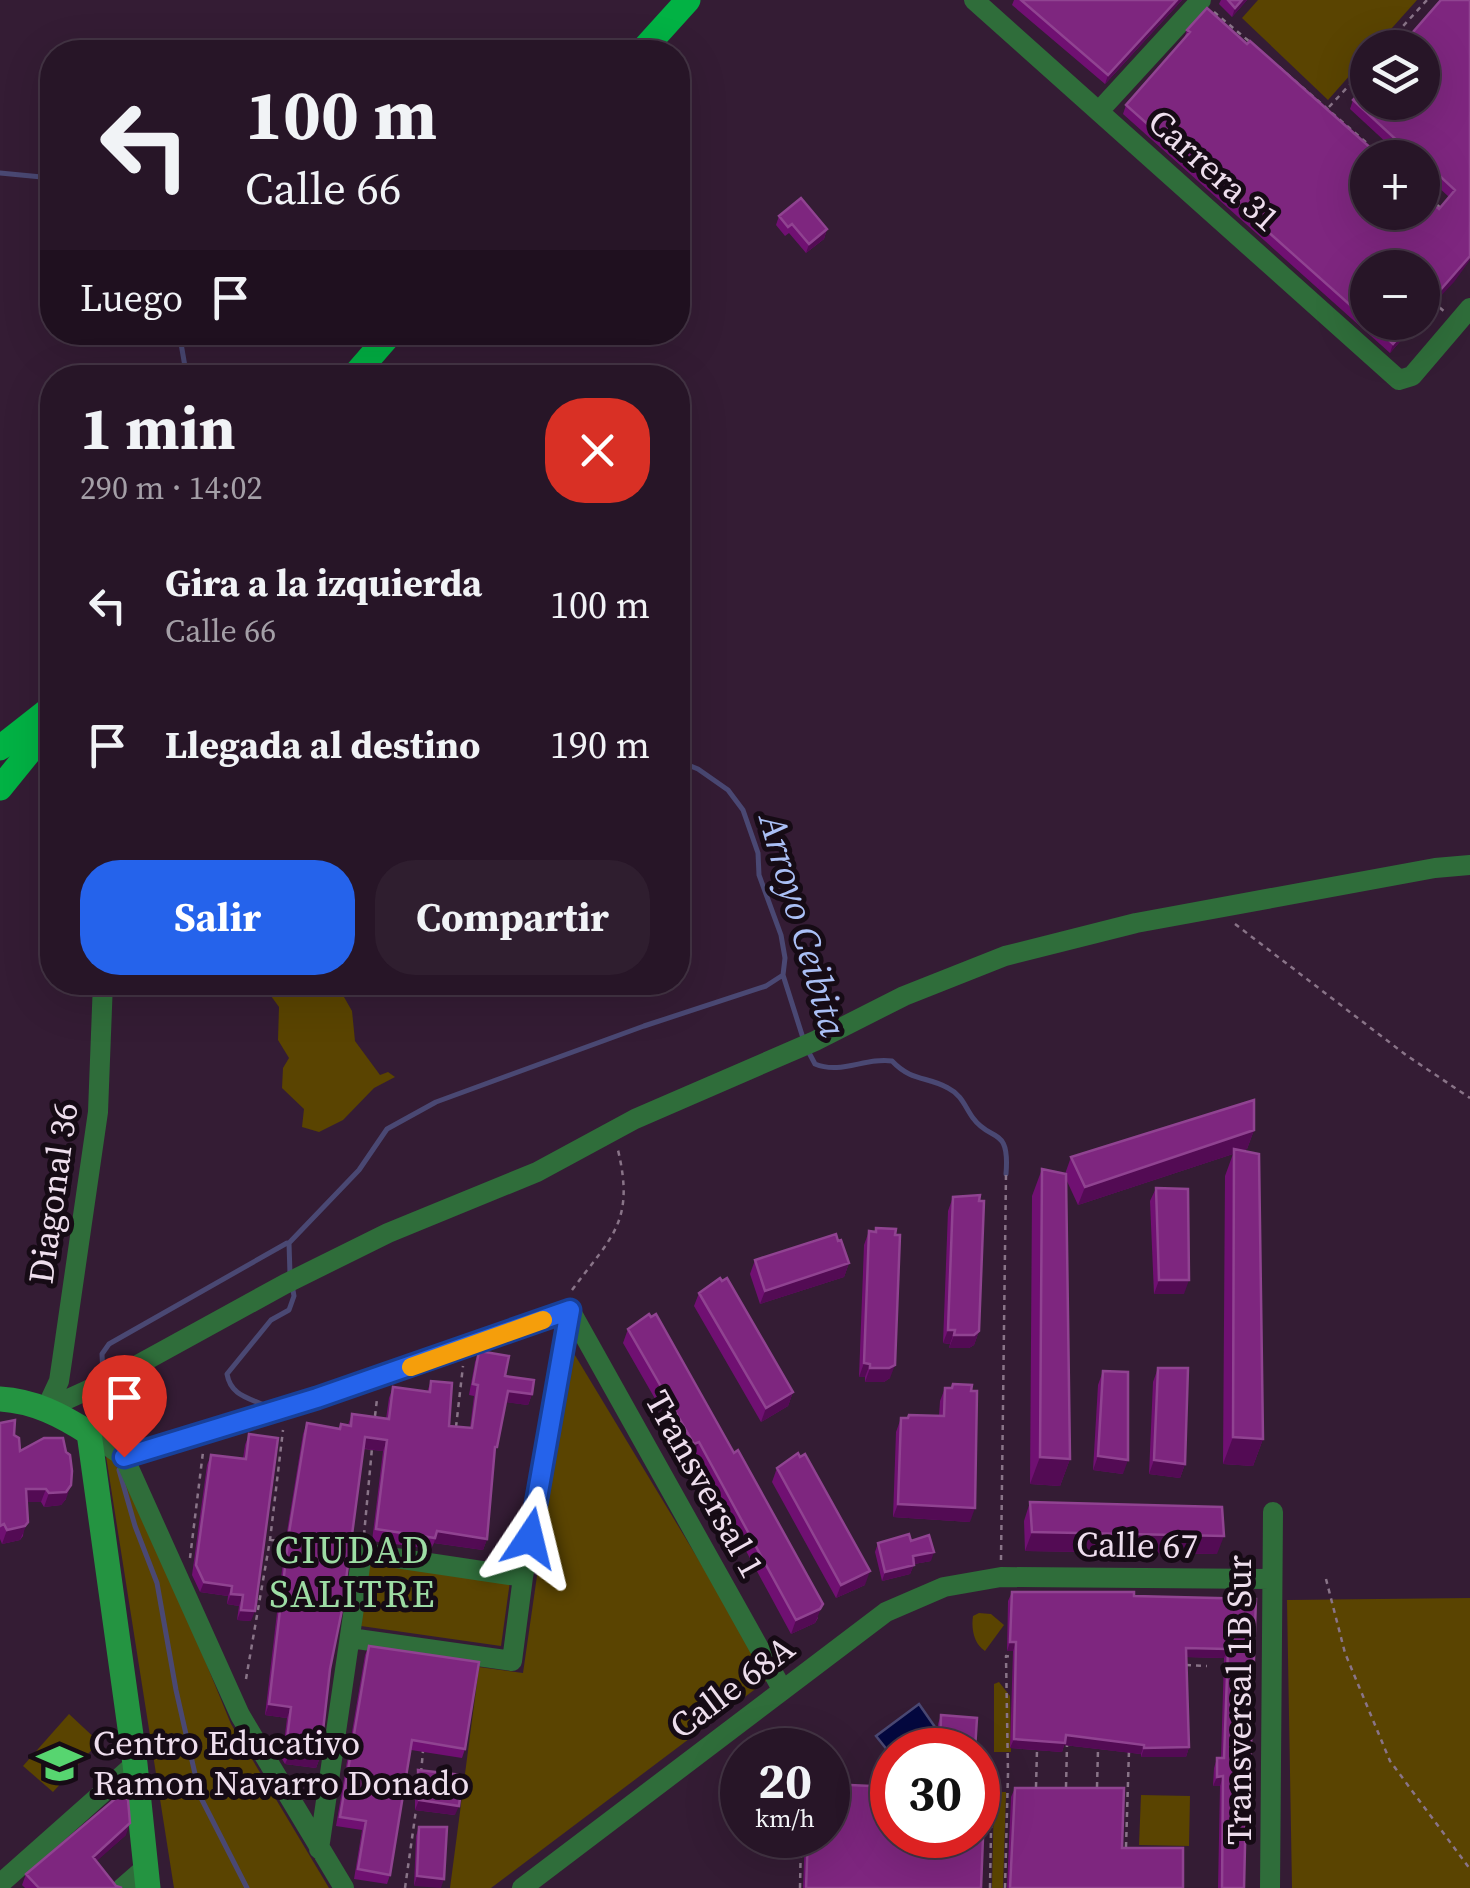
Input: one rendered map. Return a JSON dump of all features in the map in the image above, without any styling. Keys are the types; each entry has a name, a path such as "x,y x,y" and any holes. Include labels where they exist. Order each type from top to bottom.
{"main road":[{"path":"652,40 688,0"},
{"path":"363,365 381,345"},
{"path":"0,748 40,717"},
{"path":"0,788 40,739"}],"street":[{"name":"Carrera 31","path":"974,0 1399,380 1412,376 1464,316"},
{"path":"1100,110 1200,0"},
{"path":"46,1409 388,1233 537,1172 634,1119 806,1045 904,996 1006,956 1075,936 1214,908 1470,864"},
{"name":"Diagonal 36","path":"46,1409 59,1381 98,1112 102,995"},
{"path":"124,1457 286,1408 562,1313 512,1661 350,1638"},
{"name":"Transversal 1","path":"562,1313 782,1689"},
{"path":"0,1399 22,1400 46,1409 124,1457 240,1715 344,1888"},
{"path":"89,1434 135,1764 146,1878 122,1888"},
{"name":"Transversal 1B Sur","path":"1270,1888 1273,1512"},
{"path":"319,1850 362,1553 523,1576"},
{"name":"Calle 67","path":"1001,1577 1272,1579"},
{"name":"Calle 68A","path":"522,1888 886,1612 944,1588 1001,1577"},
{"path":"0,1884 135,1764"}],"path":[{"path":"1200,0 1257,48"},
{"path":"1399,30 1426,0"},
{"path":"1272,60 1364,140"},
{"path":"1328,108 1350,84"},
{"path":"1440,208 1446,213"},
{"path":"1440,302 1464,316"},
{"path":"1214,908 1406,1055 1470,1098"},
{"path":"562,1313 586,1270 610,1244 624,1208 624,1182 617,1145 610,1134"},
{"path":"1001,1577 1006,1174"},
{"path":"456,1426 465,1348"},
{"path":"375,1416 378,1377"},
{"path":"240,1715 270,1540 286,1408"},
{"path":"190,1558 205,1432"},
{"path":"362,1553 373,1436"},
{"path":"270,1540 289,1542"},
{"path":"1326,1579 1345,1653 1390,1761 1470,1868"},
{"path":"1004,1888 1008,1773 1006,1656 1023,1657"},
{"path":"1171,1664 1207,1666"},
{"path":"1036,1792 1038,1735"},
{"path":"1066,1793 1068,1736"},
{"path":"1096,1794 1099,1737"},
{"path":"1126,1850 1129,1738"},
{"path":"420,1778 425,1741"},
{"path":"405,1888 418,1796"},
{"path":"800,1888 801,1858"},
{"path":"990,1888 991,1858"}],"shaded area":[{"path":"1258,0 1417,0 1390,30 1350,30 1350,75 1328,100 1242,18"},
{"path":"270,995 343,995 352,1011 355,1041 380,1075 388,1072 395,1077 374,1088 343,1120 319,1132 302,1127 304,1109 282,1088 283,1068 289,1058 278,1040 279,1007"},
{"path":"570,1347 770,1678 491,1888 450,1888 479,1667 523,1673"},
{"path":"106,1456 123,1460 231,1724 329,1888 174,1888"},
{"path":"368,1563 510,1581 501,1646 361,1626"},
{"path":"1470,1598 1470,1888 1292,1888 1287,1600"},
{"path":"991,1614 1004,1625 985,1651 973,1631 973,1616"},
{"path":"999,1682 1010,1696 1011,1752 1000,1752 1000,1728 994,1728 994,1684"},
{"path":"919,1704 935,1727 934,1728 887,1728"},
{"path":"69,1714 99,1742 53,1792 23,1766"},
{"path":"1000,1792 1006,1792 1003,1888 992,1888 993,1858 1000,1858"},
{"path":"1141,1795 1190,1796 1189,1846 1139,1845"}],"building":[{"path":"1021,0 1177,0 1108,75"},
{"path":"1441,0 1470,0 1470,256 1440,290 1440,250 1350,250 1350,305 1126,105 1207,8 1362,140 1350,140 1350,230 1440,230 1440,208 1455,190 1440,176 1440,140 1396,140 1375,120 1440,120 1440,30 1415,30"},
{"path":"801,198 827,229 809,244 792,224 788,227 779,216"},
{"path":"1254,1100 1254,1130 1085,1187 1071,1157"},
{"path":"1234,1149 1259,1154 1263,1439 1233,1437"},
{"path":"1042,1169 1066,1174 1070,1459 1040,1457"},
{"path":"1156,1188 1188,1189 1189,1280 1159,1280"},
{"path":"980,1195 979,1201 984,1201 979,1331 974,1335 954,1335 955,1330 948,1330 953,1197"},
{"path":"876,1228 896,1229 895,1235 900,1235 895,1365 889,1368 870,1368 870,1364 864,1363 869,1231 876,1232"},
{"path":"836,1234 849,1263 765,1291 755,1260"},
{"path":"720,1278 727,1278 793,1392 766,1408 699,1293"},
{"path":"649,1314 656,1314 734,1453 738,1450 823,1604 820,1609 796,1620 699,1442 694,1444 628,1329"},
{"path":"479,1351 509,1356 505,1376 534,1380 532,1394 508,1391 495,1447 487,1539 437,1531 435,1538 376,1529 387,1440 365,1437 320,1757 290,1753 286,1747 291,1707 269,1704 289,1533 307,1423 340,1429 341,1424 351,1426 352,1414 389,1419 393,1387 430,1392 431,1381 452,1383 449,1426 472,1428"},
{"path":"1158,1368 1188,1368 1185,1464 1154,1460"},
{"path":"1103,1371 1128,1372 1128,1460 1098,1456"},
{"path":"953,1384 972,1385 971,1391 977,1391 975,1508 898,1504 901,1418 944,1416 945,1388 952,1388"},
{"path":"15,1420 14,1435 19,1438 20,1451 44,1438 63,1438 70,1455 71,1485 66,1492 26,1489 28,1522 7,1530 4,1524 0,1526 0,1423"},
{"path":"249,1434 278,1438 255,1611 241,1610 243,1595 231,1594 232,1586 204,1582 196,1565 211,1455 246,1459"},
{"path":"798,1453 800,1457 805,1454 870,1571 841,1585 777,1468"},
{"path":"1030,1502 1222,1507 1224,1536 1032,1532"},
{"path":"909,1534 911,1541 929,1535 934,1552 913,1556 914,1565 885,1572 878,1543"},
{"path":"1012,1592 1134,1592 1134,1596 1256,1599 1244,1888 1222,1888 1223,1776 1217,1777 1217,1758 1224,1758 1228,1649 1186,1648 1189,1747 1144,1748 1066,1735 1065,1743 1014,1739 1016,1642 1010,1642"},
{"path":"369,1646 479,1662 465,1749 412,1740 390,1875 358,1869 366,1821 340,1817"},
{"path":"941,1715 977,1718 976,1728 941,1728"},
{"path":"418,1770 463,1775 459,1806 419,1800"},
{"path":"850,1785 870,1786 870,1858 982,1858 981,1888 806,1888 807,1858 850,1858"},
{"path":"1015,1788 1124,1788 1122,1848 1183,1848 1183,1888 1010,1888"},
{"path":"122,1793 128,1800 130,1823 93,1857 116,1886 122,1888 39,1888 26,1874"},
{"path":"419,1827 447,1827 444,1879 417,1876"}],"waterway":[{"name":"Arroyo Ceibita","path":"0,173 40,177"},
{"name":"Arroyo Ceibita","path":"181,345 185,365"},
{"name":"Arroyo Ceibita","path":"690,766 728,790 743,810 758,853 759,875 781,935 783,975 803,1038"},
{"path":"290,1274 289,1243 359,1170 387,1129 436,1102 766,986 783,975"},
{"name":"Arroyo Ceibita","path":"807,1049 815,1064 825,1067 892,1061 913,1076 953,1091 980,1126 1002,1141 1006,1174"},
{"path":"103,1375 102,1354 109,1344 287,1243"},
{"path":"268,1407 237,1392 227,1374 271,1320 289,1310 294,1296 292,1285"},
{"path":"105,1386 111,1437"},
{"path":"119,1470 157,1583 200,1796 247,1888"}],"slow traffic":[{"path":"411,1367 543,1320"}],"place":[{"name":"Centro Educativo Ramon Navarro Donado","path":"60,1763"}],"district":[{"name":"CIUDAD SALITRE","path":"353,1572"}],"route":[{"path":"124,1457 317,1398 570,1310 530,1538"}]}
